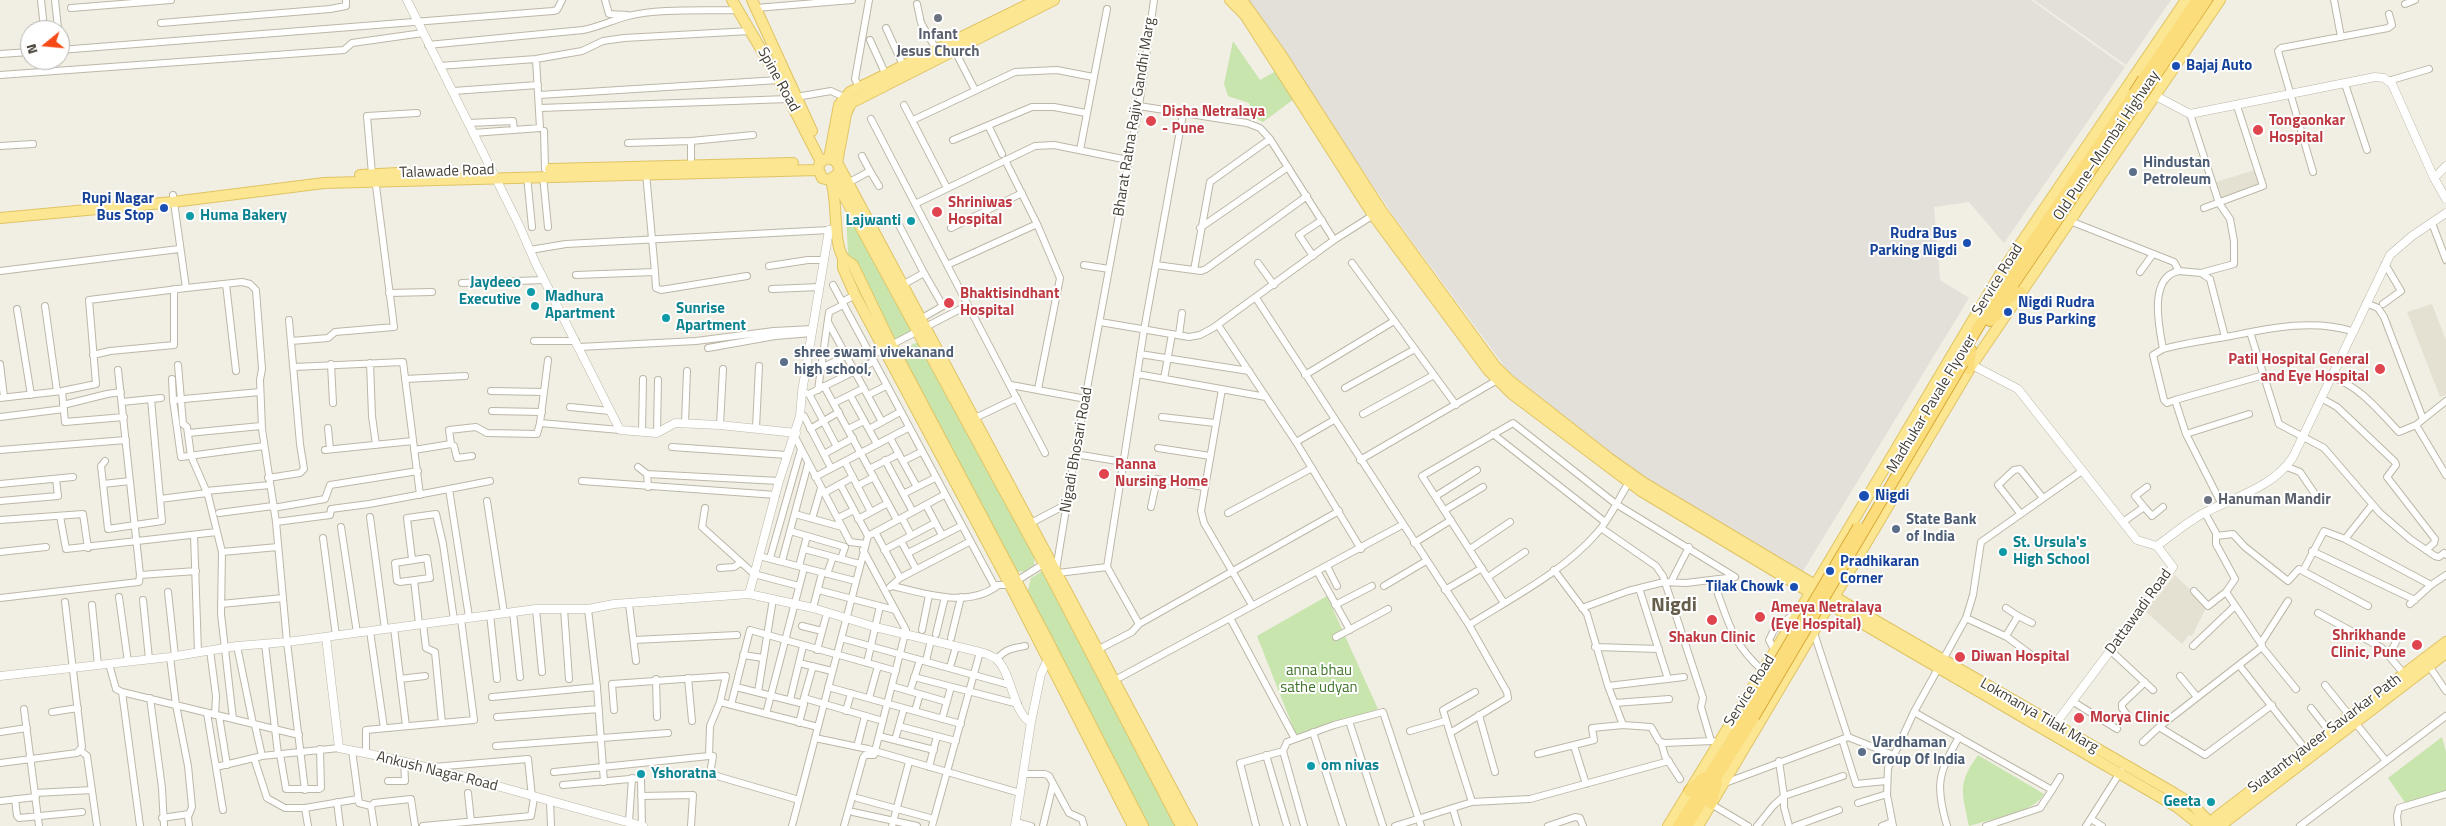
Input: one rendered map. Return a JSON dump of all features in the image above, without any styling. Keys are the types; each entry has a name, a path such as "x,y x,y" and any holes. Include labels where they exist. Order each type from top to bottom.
{"highway":[{"name":"Old Pune–Mumbai Highway","path":"2147,81 2197,0"},
{"name":"Old Pune–Mumbai Highway","path":"2006,274 2208,0"},
{"name":"Old Pune–Mumbai Highway","path":"2008,292 2137,95"},
{"name":"Madhukar Pavale Flyover","path":"1717,771 1965,364 2006,274"},
{"name":"Madhukar Pavale Flyover","path":"1965,364 1971,350 2008,292"},
{"path":"1990,321 2011,296 2021,292"},
{"path":"1678,826 1700,798 1717,771"},
{"path":"1687,826 1700,798 1717,771"}],"main road":[{"name":"Spine Road","path":"732,0 779,80 792,98"},
{"path":"848,100 863,95 1037,0"},
{"path":"832,179 822,178 827,163 837,112 858,86 936,49 953,46 1054,0"},
{"path":"1230,0 1245,15 1377,213"},
{"path":"1242,0 1280,54 1377,213"},
{"name":"Service Road","path":"1668,826 1700,798 1716,741 1775,651 2006,274 2186,0"},
{"path":"1698,826 1700,798 1723,783 1814,633 1965,364 2021,292 2220,0"},
{"name":"Spine Road","path":"754,4 792,98 809,131 827,163 848,183 904,284 923,326"},
{"path":"827,163 835,192 833,229 843,257 843,268 855,295 888,348 1142,826"},
{"name":"Talawade Road","path":"646,169 691,164 827,163"},
{"name":"Talawade Road","path":"0,218 77,210 88,206 173,198 320,180 827,163"},
{"name":"Talawade Road","path":"493,174 527,176 544,172"},
{"path":"832,179 923,326 975,418 1031,524 1047,561"},
{"name":"Lokmanya Tilak Marg","path":"1377,213 1500,378 1631,480 1832,601 2122,770 2192,804 2210,825"},
{"path":"843,257 853,265 888,348"},
{"path":"923,326 1047,561 1099,649 1192,826"},
{"path":"1055,572 1181,826"},
{"path":"1014,583 1048,659 1133,826"},
{"name":"Svatantryaveer Savarkar Path","path":"2210,825 2353,719 2407,677 2446,642"},
{"name":"Svatantryaveer Savarkar Path","path":"2407,677 2429,666 2446,653"},
{"name":"Svatantryaveer Savarkar Path","path":"2308,753 2329,731 2353,719"}],"street":[{"path":"41,0 43,20"},
{"path":"55,0 57,20"},
{"path":"70,8 117,2 171,0"},
{"path":"160,23 330,10 346,6 346,0"},
{"path":"407,0 544,280 620,430"},
{"path":"70,49 553,11 557,10 562,0"},
{"path":"605,0 609,14 628,16 671,11 738,10"},
{"path":"754,4 852,0"},
{"path":"863,95 855,79 869,0"},
{"name":"Bharat Ratna Rajiv Gandhi Marg","path":"1100,322 1139,106 1154,0"},
{"path":"2334,0 2341,37"},
{"path":"2405,4 2415,0"},
{"path":"917,4 921,23 936,49"},
{"path":"1080,150 1107,9"},
{"path":"2313,172 2289,94 2279,49 2390,28 2392,25 2389,14"},
{"path":"428,45 583,30 628,16"},
{"path":"886,28 903,65"},
{"path":"440,68 536,59 582,51 603,41 618,39 750,31"},
{"path":"0,75 344,50 352,43 423,33"},
{"path":"870,40 885,73"},
{"path":"953,46 975,90"},
{"path":"0,54 20,53"},
{"path":"473,133 540,128 536,59"},
{"path":"2388,81 2429,69"},
{"path":"913,120 1001,77 1026,70 1057,70 1093,77"},
{"path":"2132,80 2155,96 2190,114 2375,78 2384,78 2392,84 2434,178 2446,199"},
{"path":"539,95 779,80"},
{"path":"2345,84 2367,150"},
{"path":"453,91 538,85"},
{"path":"540,108 792,98 831,91 848,100"},
{"path":"904,105 947,188"},
{"path":"1139,106 1254,125 1260,128 1270,139 1334,240"},
{"path":"2204,208 2263,186 2237,106"},
{"path":"952,140 1032,107 1054,107 1086,114"},
{"path":"291,341 328,338 335,332 394,326 366,116 417,113"},
{"path":"1139,624 1108,566 1122,462 1182,114"},
{"path":"2163,349 2157,307 2165,277 2170,272 2178,271 2201,273 2234,264 2235,259 2230,219 2219,203 2190,114"},
{"path":"871,119 946,265 1011,385 1044,453"},
{"path":"468,123 513,121 514,130"},
{"path":"989,126 1037,224 1060,278 1038,389"},
{"path":"544,131 544,172 548,228"},
{"path":"628,143 691,142 753,135"},
{"path":"1194,270 1200,228 1210,182 1270,139"},
{"path":"691,142 691,164"},
{"path":"0,146 34,144"},
{"path":"915,204 1003,157 1044,145 1128,160"},
{"path":"862,156 879,186"},
{"path":"2434,178 2446,166"},
{"path":"1200,228 1288,167"},
{"path":"646,169 656,288 660,290 747,276"},
{"path":"848,183 870,170"},
{"path":"527,176 532,227"},
{"path":"951,228 1022,193"},
{"path":"1156,265 1194,270 1206,269 1307,196"},
{"path":"173,198 186,288"},
{"path":"1100,322 1176,335 1200,335 1218,325 1334,240 1377,213"},
{"name":"Dattawadi Road","path":"2052,729 2173,567 2157,546 2205,513 2272,480 2287,466 2385,264 2399,246 2446,214"},
{"path":"1313,256 1299,235 1322,220"},
{"path":"2070,221 2174,262 2178,271"},
{"path":"898,223 943,306 923,326"},
{"path":"2432,223 2446,260"},
{"path":"946,265 1037,224"},
{"path":"530,250 566,244 833,229 824,260 800,416 779,481 749,594"},
{"path":"0,271 179,248"},
{"path":"2140,272 2153,254"},
{"path":"769,266 802,260 824,260"},
{"path":"1258,263 1274,284"},
{"path":"1352,263 1456,405"},
{"path":"2383,304 2401,291 2385,264"},
{"path":"1084,266 1109,269"},
{"path":"576,275 655,272"},
{"path":"904,284 924,273"},
{"path":"2201,273 2210,279 2225,337"},
{"path":"462,284 544,280"},
{"path":"226,284 236,371"},
{"path":"0,364 2,397 31,395 96,384 89,300 226,284 250,284 256,290 262,369 260,392 261,426 276,522 287,642 305,790"},
{"path":"833,285 969,542 994,586 997,586"},
{"path":"772,289 820,287"},
{"path":"93,355 110,351 174,345 174,289"},
{"path":"389,292 432,292"},
{"path":"818,390 829,312 855,295"},
{"path":"1256,298 1468,625 1507,692 1508,698 1450,732"},
{"path":"2366,303 2378,308 2384,317 2423,419"},
{"path":"805,393 818,390 855,371 923,326 968,304"},
{"path":"46,306 59,391 66,422 124,417"},
{"path":"17,309 31,395"},
{"path":"1164,379 1167,358 1182,313"},
{"path":"160,499 269,482 300,473 304,469 289,320"},
{"path":"1305,375 1394,321"},
{"path":"828,322 882,422"},
{"name":"Nigadi Bhosari Road","path":"1055,572 1100,322"},
{"path":"2264,375 2167,402 2164,400 2153,355 2163,349 2250,332 2309,324 2336,326 2352,331"},
{"path":"1218,325 1296,442 1361,548"},
{"path":"534,341 577,344 696,341 774,330 813,331"},
{"path":"708,348 813,331"},
{"path":"2250,332 2276,421 2324,448 2372,505 2410,539 2437,556 2444,553 2446,555"},
{"path":"1345,388 1415,349"},
{"path":"1140,354 1249,371"},
{"path":"821,368 846,356"},
{"path":"472,456 457,458 454,446 451,444 449,430 476,427 487,432 537,434 542,412 548,360"},
{"path":"294,367 403,362 420,494"},
{"path":"370,363 372,416 376,445"},
{"path":"331,364 333,403"},
{"path":"1965,364 2018,389 2137,540 2157,546"},
{"path":"178,365 176,399 179,453 181,457 264,446"},
{"path":"756,428 758,366"},
{"path":"720,424 723,369"},
{"path":"0,598 139,582 137,543 118,370"},
{"path":"685,423 687,371"},
{"path":"1137,374 1266,396"},
{"path":"1363,414 1434,375"},
{"path":"405,379 465,376"},
{"path":"2331,377 2342,381 2364,396 2399,432 2416,425 2446,401"},
{"path":"1360,460 1500,378"},
{"path":"172,379 183,424 187,428 191,456 207,492 222,552 224,648 233,719"},
{"path":"642,432 643,379"},
{"path":"657,433 658,380"},
{"path":"1011,385 1086,399"},
{"path":"824,386 888,503 911,535"},
{"path":"868,396 886,386"},
{"path":"834,404 864,388"},
{"path":"1222,389 1204,486 1202,517 1252,605"},
{"path":"491,391 544,392"},
{"path":"0,417 64,407 107,394 121,392"},
{"path":"176,399 260,392"},
{"path":"805,393 837,447"},
{"path":"850,395 877,444"},
{"path":"122,402 161,398"},
{"path":"975,418 1017,398"},
{"path":"2321,398 2337,407 2395,462 2396,466 2387,477 2435,539 2434,543 2426,550"},
{"path":"105,461 101,463 108,529 162,521 152,400"},
{"path":"2175,400 2186,434 2222,505"},
{"path":"570,407 610,411"},
{"path":"492,411 542,412"},
{"path":"810,429 839,412"},
{"path":"869,429 900,412"},
{"path":"2186,434 2249,414"},
{"path":"800,416 804,416 832,468"},
{"path":"1162,416 1215,423"},
{"path":"848,429 864,420"},
{"path":"1296,442 1334,420"},
{"path":"540,423 657,433 675,423 720,424 795,435"},
{"path":"1504,603 1422,476 1514,423 1616,504 1735,576 1702,582 1667,582 1639,588 1582,608"},
{"path":"2416,425 2446,475"},
{"path":"188,433 261,426"},
{"path":"328,428 328,449 413,441"},
{"path":"815,477 908,428"},
{"path":"1493,434 1656,566 1667,582 1702,698 1701,707 1716,741 1661,742"},
{"path":"795,435 808,464 850,542 864,547 906,633 875,752 873,756 865,755 863,758 844,826"},
{"path":"824,454 853,438"},
{"path":"890,438 917,487"},
{"path":"0,450 126,440"},
{"path":"414,450 451,444"},
{"path":"672,447 787,455"},
{"path":"1158,448 1210,456"},
{"path":"770,558 801,449"},
{"path":"903,461 921,452"},
{"path":"869,468 899,454"},
{"path":"1075,454 1122,462"},
{"path":"885,460 912,512"},
{"path":"845,462 871,512"},
{"path":"782,561 808,464"},
{"path":"2287,466 2300,472 2317,497"},
{"path":"638,467 647,474 779,481"},
{"path":"1228,513 1312,468"},
{"path":"2020,513 1998,486 2014,470 2020,469 2042,498"},
{"path":"220,513 273,507 325,498 330,485 418,470"},
{"path":"1436,496 1476,470"},
{"path":"1882,826 1893,824 1886,781 1893,755 1914,712 1966,618 1973,594 1981,542 2082,471"},
{"path":"647,474 648,487"},
{"path":"0,484 73,477"},
{"path":"857,486 874,477"},
{"path":"0,501 58,496 56,478"},
{"path":"822,490 853,478"},
{"path":"903,494 935,478"},
{"path":"1151,506 1157,479 1204,486"},
{"path":"1468,625 1554,570 1587,543 1603,525 1631,480"},
{"path":"103,484 130,481"},
{"path":"276,522 330,516 331,509 369,504 490,481"},
{"path":"582,481 776,495"},
{"path":"840,484 868,536"},
{"path":"1445,510 1482,487"},
{"path":"2147,487 2135,496 2152,516 2163,507"},
{"path":"366,753 366,730 474,720 461,618 449,489"},
{"path":"812,519 822,490"},
{"path":"792,826 868,536 944,495"},
{"path":"487,501 504,613"},
{"path":"858,519 888,503"},
{"path":"1031,524 1066,504"},
{"path":"926,505 942,535"},
{"path":"2345,539 2372,505"},
{"path":"2123,522 2144,507"},
{"path":"705,508 702,527 740,563 754,574 799,586"},
{"path":"838,518 854,510"},
{"path":"1099,649 1132,632 1139,624 1339,511"},
{"path":"2194,591 2208,606 2226,592 2235,579 2216,544 2216,536 2205,513"},
{"path":"0,520 84,514 88,548"},
{"path":"412,559 407,518 436,514 461,618"},
{"path":"795,514 842,527"},
{"path":"60,516 65,549 137,543 217,532"},
{"path":"370,517 385,629"},
{"path":"1414,543 1451,520"},
{"path":"1470,549 1510,522"},
{"path":"884,550 935,523"},
{"path":"1115,680 1402,525"},
{"path":"908,553 961,526"},
{"path":"341,527 357,633"},
{"path":"790,531 845,547 841,559"},
{"path":"2303,571 2324,531 2345,539 2431,585"},
{"path":"875,532 900,578"},
{"path":"2216,536 2233,534 2246,547 2289,581 2298,569 2368,606"},
{"path":"194,535 198,652"},
{"path":"766,714 799,586 807,536"},
{"path":"323,538 336,636"},
{"path":"901,541 916,569"},
{"path":"884,589 893,586 900,578 916,569 969,542"},
{"path":"0,552 46,547"},
{"path":"222,552 278,547"},
{"path":"1667,582 1689,547"},
{"path":"804,549 860,564"},
{"path":"2312,551 2413,602 2431,585 2446,575"},
{"path":"1488,577 1525,552"},
{"path":"759,556 855,582"},
{"path":"813,608 818,590 833,557"},
{"path":"427,558 431,576 414,580 398,582 394,565 397,562 427,558"},
{"path":"893,586 945,597 961,597 986,593 997,586 1014,583 1047,561"},
{"path":"1384,586 1426,561"},
{"path":"720,568 734,567 740,563"},
{"path":"1055,572 1108,566"},
{"path":"1326,566 1337,586"},
{"path":"1445,590 1482,568"},
{"path":"1554,570 1586,614 1608,686 1623,725"},
{"path":"140,575 196,571"},
{"path":"1318,571 1350,630"},
{"path":"414,580 426,648 435,652 442,723"},
{"path":"1335,605 1372,586"},
{"path":"1639,588 1668,679"},
{"path":"818,590 895,610"},
{"path":"168,592 176,705 188,766 192,808 189,814 189,826"},
{"path":"2226,592 2261,645 2296,689"},
{"path":"0,676 72,666 128,662 237,646 336,636 490,614 536,609 588,609 749,594 813,608 875,627 933,637 956,647 980,652 997,659 1022,716 1031,722"},
{"path":"1718,594 1725,618 1745,656 1762,671"},
{"path":"922,630 929,595"},
{"path":"119,597 128,662"},
{"path":"910,691 914,677 933,637 945,597"},
{"path":"951,638 961,597"},
{"path":"222,604 283,598"},
{"path":"758,692 773,599"},
{"path":"143,600 149,659"},
{"path":"2143,742 2261,645 2288,601"},
{"path":"0,763 77,753 82,747 65,602"},
{"path":"629,604 636,661"},
{"path":"92,606 98,665"},
{"path":"867,663 880,606"},
{"path":"2193,646 2235,606"},
{"path":"2006,608 2032,623"},
{"path":"536,609 542,672"},
{"path":"564,609 569,679"},
{"path":"588,609 597,687 604,782"},
{"path":"1336,637 1388,609"},
{"path":"513,612 520,677"},
{"path":"817,650 827,613"},
{"path":"2318,613 2382,648 2407,677"},
{"path":"490,614 497,678"},
{"path":"2006,636 2018,616"},
{"path":"1230,618 1295,739"},
{"path":"1966,618 2006,636 2034,657"},
{"path":"802,626 822,631"},
{"path":"394,628 406,726"},
{"path":"731,705 750,630 896,671"},
{"path":"370,631 384,728"},
{"path":"1814,633 1845,738 1856,784 1886,781"},
{"path":"634,640 737,635"},
{"path":"216,767 262,756 339,748 326,637"},
{"path":"841,638 1010,685"},
{"path":"2389,655 2398,638"},
{"path":"265,644 275,729 286,789 305,790 322,788 320,749"},
{"path":"237,646 262,756"},
{"path":"790,700 803,646"},
{"path":"997,659 1002,652 1025,646"},
{"path":"950,668 956,647"},
{"path":"1596,647 1659,649"},
{"path":"210,650 217,715 227,765"},
{"path":"2111,651 2153,690"},
{"path":"856,798 897,809 933,822 980,652"},
{"path":"743,655 763,658"},
{"path":"1031,826 1015,824 1040,674 1048,659"},
{"path":"799,663 832,671"},
{"path":"109,664 116,689 122,692 298,735"},
{"path":"2239,665 2308,753"},
{"path":"799,723 813,666"},
{"path":"869,698 878,666"},
{"path":"2429,666 2446,691"},
{"path":"400,679 424,676"},
{"path":"614,710 612,684 726,676 720,702 710,726 709,756"},
{"path":"2180,676 2197,697"},
{"path":"914,677 1018,704"},
{"path":"1608,686 1684,677"},
{"path":"688,678 692,721"},
{"path":"656,680 657,717"},
{"path":"2128,716 2122,704 2145,682"},
{"path":"2325,685 2386,761"},
{"path":"892,686 948,702"},
{"path":"492,697 597,687"},
{"path":"736,687 790,700 824,703 883,721"},
{"path":"828,687 961,724"},
{"path":"942,719 951,687"},
{"path":"122,692 140,826"},
{"path":"1472,802 1443,710 1475,692"},
{"path":"846,711 851,693"},
{"path":"915,711 920,694"},
{"path":"150,698 162,788 162,818 164,826"},
{"path":"1615,703 1669,699"},
{"path":"2072,701 2118,729"},
{"path":"720,702 818,727"},
{"path":"2159,727 2205,755 2272,705"},
{"path":"52,712 78,708"},
{"path":"895,740 904,708"},
{"path":"2311,708 2329,731"},
{"path":"24,709 39,826"},
{"path":"497,717 599,709"},
{"path":"1304,826 1283,752 1287,742 1312,732 1383,712 1420,822"},
{"path":"1914,712 2052,790"},
{"path":"208,713 223,810"},
{"path":"1479,715 1495,772"},
{"path":"857,747 865,716"},
{"path":"2300,826 2446,716"},
{"path":"1349,721 1383,826"},
{"path":"1410,731 1445,721"},
{"path":"1538,754 1594,740 1592,728 1623,725 1651,727 1661,742 1663,752 1680,779"},
{"path":"899,726 956,741"},
{"path":"0,732 27,728"},
{"path":"1312,732 1343,826"},
{"path":"496,746 668,733"},
{"path":"879,736 934,750"},
{"path":"929,767 937,736"},
{"path":"1947,826 1942,806 1940,775 1959,737"},
{"path":"815,738 857,747 1020,793"},
{"path":"1723,783 1845,738 1893,755"},
{"path":"423,826 531,816 533,797 527,745"},
{"path":"1574,746 1586,784"},
{"name":"Ankush Nagar Road","path":"339,748 433,768 642,826"},
{"path":"80,750 87,756 97,826"},
{"path":"352,750 359,803 371,806 374,803 411,799 415,826"},
{"path":"1256,826 1240,763 1283,752"},
{"path":"1266,755 1287,826"},
{"path":"554,772 603,765 713,756 710,774 799,800"},
{"path":"254,758 267,798 285,808 305,808 358,799"},
{"path":"433,768 528,759"},
{"path":"388,781 405,781 404,761"},
{"path":"1395,826 1420,822 1472,802 1530,799 1669,761"},
{"path":"1780,761 1784,807 1789,826"},
{"path":"893,823 909,762"},
{"path":"2086,826 2122,770"},
{"path":"1023,774 1046,774 1054,784 1069,813 1082,819 1084,826"},
{"path":"1757,826 1772,806 1784,796 1843,776"},
{"path":"1986,826 2040,808 2060,777"},
{"path":"629,822 632,778"},
{"path":"563,785 641,778 642,826"},
{"path":"1043,826 1054,784"},
{"path":"0,801 36,795 92,790"},
{"path":"468,793 471,822"},
{"path":"1858,803 1887,794"},
{"path":"2398,826 2397,816 2399,808 2446,794"},
{"path":"641,796 693,795 691,826"},
{"path":"1700,798 1748,826"},
{"path":"15,799 18,818 82,812"},
{"path":"337,802 340,826"},
{"path":"550,802 551,826"},
{"path":"371,806 374,826"},
{"path":"305,808 308,826"},
{"path":"1453,809 1458,826"},
{"path":"1795,826 1839,810"},
{"path":"853,812 893,823 917,826"},
{"path":"162,818 189,814"},
{"path":"1548,826 1575,817 1580,818 1583,826"},
{"path":"2091,819 2102,826"}],"shaded area":[{"path":"1247,0 2031,0 2125,67 2004,243 1969,202 1934,207 1940,280 1969,298 1803,571 1630,469 1508,371 1395,218"},
{"path":"2034,0 2171,0 2126,65"},
{"path":"2258,169 2263,186 2219,203 2213,183"},
{"path":"2432,304 2446,340 2446,395 2440,397 2407,312"},
{"path":"2175,575 2207,606 2192,636 2189,635 2182,644 2146,612"}],"green space":[{"path":"1233,41 1260,80 1276,71 1294,99 1263,122 1253,117 1249,103 1228,96 1224,84"},
{"path":"848,207 915,330 893,342 848,255 846,211"},
{"path":"920,341 1035,555 1034,565 1025,571 1017,572 899,351"},
{"path":"1044,570 1178,826 1146,826 1027,594 1031,578"},
{"name":"anna bhau sathe udyan","path":"1327,596 1378,709 1296,735 1257,636"},
{"path":"2442,737 2446,752 2446,794 2406,804 2388,778"},
{"path":"1978,755 2044,794 2039,801 2021,811 1969,826 1963,796 1964,781"}],"place":[{"name":"Infant Jesus Church","path":"938,18"},
{"name":"Bajaj Auto","path":"2176,66"},
{"name":"Disha Netralaya - Pune","path":"1151,121"},
{"name":"Tongaonkar Hospital","path":"2258,130"},
{"name":"Hindustan Petroleum","path":"2133,172"},
{"name":"Rupi Nagar Bus Stop","path":"164,208"},
{"name":"Shriniwas Hospital","path":"937,212"},
{"name":"Huma Bakery","path":"190,216"},
{"name":"Lajwanti","path":"911,221"},
{"name":"Rudra Bus Parking Nigdi","path":"1967,243"},
{"name":"Jaydeeo Executive","path":"531,292"},
{"name":"Bhaktisindhant Hospital","path":"949,303"},
{"name":"Madhura Apartment","path":"535,306"},
{"name":"Nigdi Rudra Bus Parking","path":"2008,312"},
{"name":"Sunrise Apartment","path":"666,318"},
{"name":"shree swami vivekanand high school,","path":"784,362"},
{"name":"Patil Hospital General and Eye Hospital","path":"2380,369"},
{"name":"Ranna Nursing Home","path":"1104,474"},
{"name":"Nigdi","path":"1864,496"},
{"name":"Hanuman Mandir","path":"2208,500"},
{"name":"State Bank of India","path":"1896,529"},
{"name":"St. Ursula's High School","path":"2003,552"},
{"name":"Pradhikaran Corner","path":"1830,571"},
{"name":"Tilak Chowk","path":"1794,587"},
{"name":"Ameya Netralaya (Eye Hospital)","path":"1760,617"},
{"name":"Shakun Clinic","path":"1712,620"},
{"name":"Shrikhande Clinic, Pune","path":"2417,645"},
{"name":"Diwan Hospital","path":"1960,657"},
{"name":"Morya Clinic","path":"2079,718"},
{"name":"Vardhaman Group Of India","path":"1862,752"},
{"name":"om nivas","path":"1311,766"},
{"name":"Yshoratna","path":"641,774"},
{"name":"Geeta","path":"2211,802"}],"district":[{"name":"Nigdi","path":"1674,606"}]}
